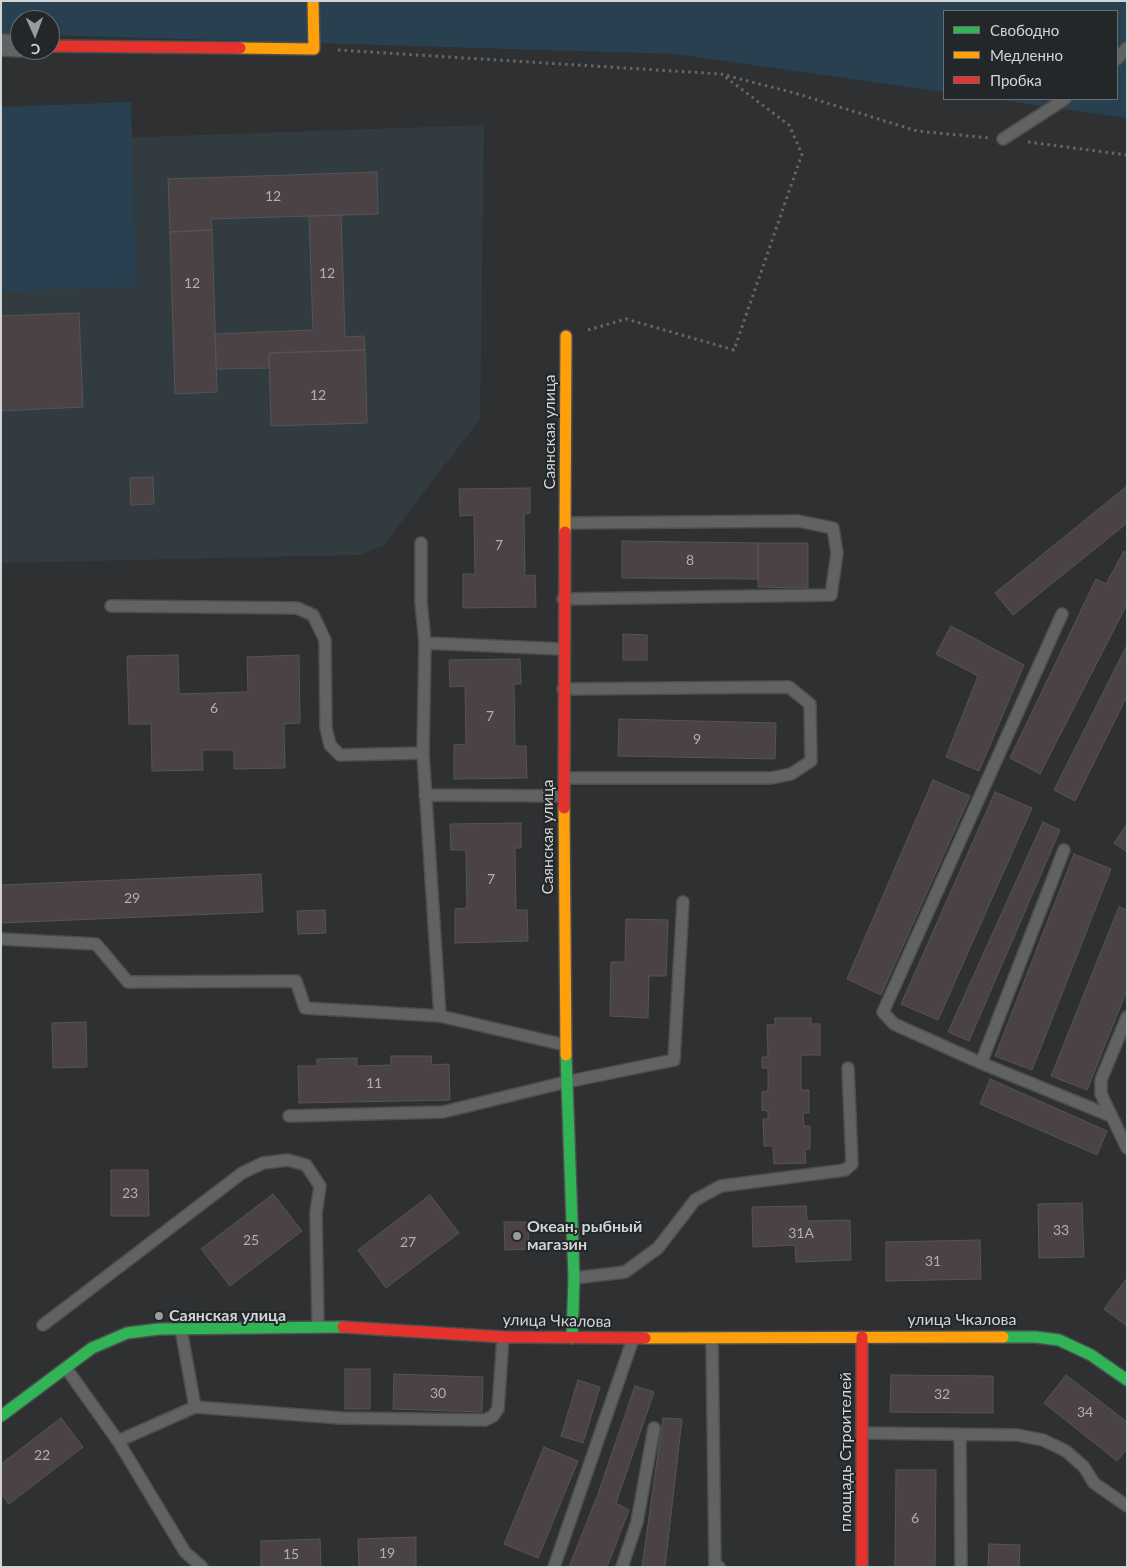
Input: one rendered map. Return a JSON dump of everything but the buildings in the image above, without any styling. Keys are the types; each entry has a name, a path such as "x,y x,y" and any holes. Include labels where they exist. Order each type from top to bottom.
{"street":[{"path":"60,46 314,49 313,1"},
{"name":"Саянская улица","path":"566,336 567,523 563,599 563,689 566,1082 574,1278 572,1338"},
{"name":"улица Чкалова","path":"1,1416 92,1348 112,1337 143,1330 318,1326 503,1337 633,1339 1000,1336 1059,1340 1091,1355 1127,1380"},
{"name":"площадь Строителей","path":"862,1337 862,1567"}],"lane":[{"path":"1118,58 1127,48"},
{"path":"1003,139 1063,100"},
{"path":"563,599 831,595 837,553 834,528 798,521 567,523"},
{"path":"422,543 420,602 424,643 423,753 440,1016"},
{"path":"111,606 297,608 313,615 324,640 326,728 330,745 340,755 423,753"},
{"path":"1062,614 883,1012 894,1024 981,1063 1111,1116"},
{"path":"424,643 563,649"},
{"path":"563,689 789,687 810,704 810,761 791,774 771,778 564,778"},
{"path":"425,794 564,796"},
{"path":"981,1063 1064,850"},
{"path":"289,1116 443,1112 566,1082 674,1060 683,902"},
{"path":"1,939 96,944 128,982 296,981 305,1008 440,1016 566,1046"},
{"path":"1127,1017 1101,1080 1100,1094 1127,1148"},
{"path":"574,1278 625,1272 658,1248 695,1200 721,1186 845,1170 852,1164 848,1068"},
{"path":"43,1325 242,1173 263,1164 288,1160 306,1165 320,1186 316,1213 318,1326"},
{"path":"181,1329 196,1407"},
{"path":"118,1441 196,1407 340,1418 485,1420 493,1416 498,1410 503,1337"},
{"path":"554,1567 633,1339"},
{"path":"712,1339 715,1565 718,1567"},
{"path":"65,1367 118,1441 186,1552 202,1567"},
{"path":"622,1567 637,1522 654,1428"},
{"path":"863,1433 1017,1435 1043,1440 1066,1451 1084,1467 1094,1483 1127,1506"},
{"path":"960,1434 961,1567"}],"path":[{"path":"314,49 722,74 798,94 917,131 1003,139 1127,155"},
{"path":"566,336 626,319 734,350 802,154 789,125 722,74"}],"shaded area":[{"path":"1,1 1127,1 1127,118 998,100 1118,100 1118,10 943,10 943,92 676,54 60,35 60,10 10,10 10,33 1,33"},
{"path":"131,102 136,286 1,292 1,107"},
{"path":"484,125 480,419 383,546 360,555 1,563 1,142"}],"traffic: fast":[{"path":"566,1055 574,1278 572,1338"},
{"path":"1,1416 92,1348 127,1333 159,1329 343,1327"},
{"path":"1003,1337 1036,1337 1059,1340 1091,1355 1127,1380"}],"traffic: slow":[{"path":"240,48 314,49 313,1"},
{"path":"565,532 566,336"},
{"path":"564,808 566,1055"},
{"path":"645,1338 1003,1337"}],"traffic: jam":[{"path":"60,46 240,48"},
{"path":"564,808 565,532"},
{"path":"343,1327 503,1337 645,1338"},
{"path":"862,1337 862,1567"}],"place":[{"name":"Океан, рыбный магазин","path":"517,1236"},
{"name":"Саянская улица","path":"159,1316"}]}
